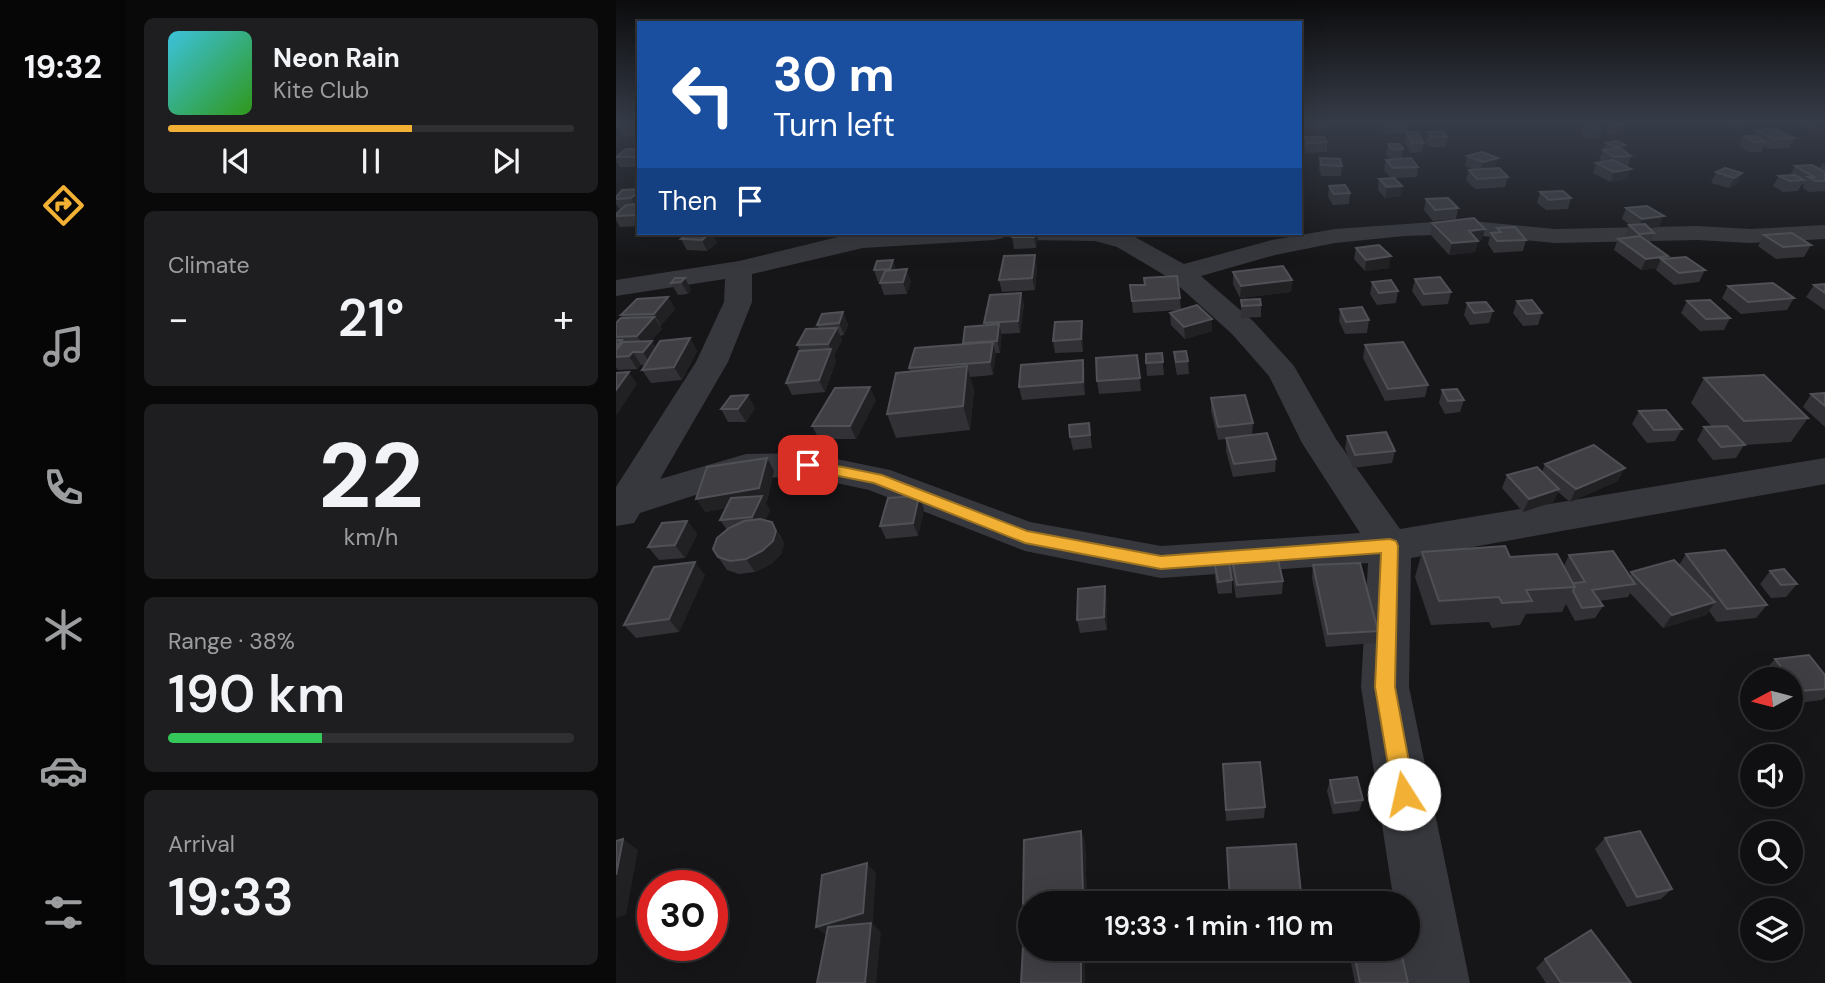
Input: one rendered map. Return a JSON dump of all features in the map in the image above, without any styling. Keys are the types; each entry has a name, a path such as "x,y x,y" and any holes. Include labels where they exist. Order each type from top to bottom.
{"street":[{"path":"1181,273 1272,248 1335,236 1404,229 1462,227 1555,236 1657,233 1751,236 1825,232"},
{"path":"616,288 738,269 864,237 929,235"},
{"path":"1100,235 1126,242 1181,273 1243,328 1283,373 1320,443 1390,546 1385,687 1438,983"},
{"path":"620,509 712,362 738,302 738,269"},
{"path":"620,509 746,466 808,465 877,479 1025,536 1161,562 1390,546 1825,471"}],"building":[{"path":"1604,167 1631,169 1614,172"},
{"path":"1797,167 1815,167 1825,172 1825,181 1815,181 1808,177 1814,177"},
{"path":"1499,168 1508,177 1477,179 1469,170"},
{"path":"1725,168 1742,173 1734,178 1716,172"},
{"path":"1795,175 1804,180 1789,181 1779,176"},
{"path":"1394,178 1402,186 1387,187 1379,179"},
{"path":"1345,185 1350,193 1334,194 1329,186"},
{"path":"637,189 637,193 631,198 616,199 622,190"},
{"path":"1563,191 1571,198 1549,200 1540,192"},
{"path":"1448,198 1458,208 1435,210 1426,199"},
{"path":"637,204 637,215 616,216 626,205"},
{"path":"1647,206 1664,216 1642,219 1626,208"},
{"path":"1474,218 1485,229 1469,231 1478,241 1452,243 1432,223"},
{"path":"1645,224 1654,233 1639,234 1629,225"},
{"path":"1515,227 1526,240 1497,241 1491,233 1501,232 1497,228"},
{"path":"1792,233 1811,245 1783,247 1764,235"},
{"path":"686,235 708,235 702,240 681,239"},
{"path":"1012,235 1034,235 1034,237"},
{"path":"1640,236 1668,256 1646,259 1618,239"},
{"path":"1379,245 1391,256 1366,260 1356,248"},
{"path":"1035,255 1032,278 999,280 1004,256"},
{"path":"1686,257 1705,270 1679,273 1661,259"},
{"path":"893,260 890,269 874,270 877,261"},
{"path":"1283,266 1292,280 1241,286 1233,272"},
{"path":"907,269 903,282 880,283 885,271"},
{"path":"1177,276 1180,298 1132,301 1130,285 1145,285 1144,278"},
{"path":"1440,277 1451,292 1424,294 1415,279"},
{"path":"675,278 685,278 681,282 671,283"},
{"path":"1391,280 1398,291 1379,293 1372,282"},
{"path":"1773,283 1794,298 1748,302 1728,286"},
{"path":"1825,284 1825,293 1814,285"},
{"path":"1021,293 1018,321 984,323 990,295"},
{"path":"668,297 654,314 621,315 637,299"},
{"path":"1260,299 1261,305 1242,306 1241,300"},
{"path":"1532,300 1542,313 1527,314 1517,301"},
{"path":"1710,300 1730,318 1706,319 1687,301"},
{"path":"1486,302 1493,311 1474,313 1467,303"},
{"path":"1197,305 1212,319 1184,327 1170,313"},
{"path":"1362,307 1369,320 1346,322 1340,309"},
{"path":"843,312 839,323 817,325 822,314"},
{"path":"654,317 637,336 616,337 616,323 621,318"},
{"path":"1082,321 1081,339 1053,341 1055,322"},
{"path":"999,324 997,341 963,343 965,327"},
{"path":"837,328 828,344 797,345 806,329"},
{"path":"690,338 674,367 642,370 660,341"},
{"path":"652,341 643,352 616,357 616,350 623,342"},
{"path":"993,342 990,362 909,368 915,348"},
{"path":"1403,342 1428,385 1388,389 1365,345"},
{"path":"831,349 819,380 786,383 799,351"},
{"path":"1186,351 1188,361 1176,362 1174,352"},
{"path":"1162,353 1163,362 1146,363 1146,354"},
{"path":"1137,355 1140,378 1097,381 1096,358"},
{"path":"1083,360 1083,382 1019,387 1021,365"},
{"path":"967,366 963,406 887,414 896,373"},
{"path":"629,372 616,390 616,373"},
{"path":"1764,375 1808,418 1744,421 1704,378"},
{"path":"870,387 850,426 812,426 835,388"},
{"path":"1457,389 1464,400 1448,401 1442,390"},
{"path":"1825,393 1825,406 1811,394"},
{"path":"748,395 738,409 721,409 731,396"},
{"path":"1245,395 1253,423 1218,427 1211,398"},
{"path":"1666,410 1682,429 1654,430 1639,411"},
{"path":"1089,423 1090,435 1070,437 1069,425"},
{"path":"1727,426 1745,445 1721,447 1704,427"},
{"path":"1386,432 1395,451 1355,455 1347,436"},
{"path":"1267,433 1276,459 1234,464 1226,438"},
{"path":"1594,445 1625,468 1576,489 1545,464"},
{"path":"767,458 759,488 696,499 707,467"},
{"path":"1537,467 1559,489 1529,499 1507,475"},
{"path":"762,496 752,517 720,520 731,498"},
{"path":"919,496 913,523 880,526 888,498"},
{"path":"760,519 772,522 776,531 773,541 762,551 746,559 730,561 718,557 713,549 717,538 744,521"},
{"path":"687,521 675,545 648,547 662,523"},
{"path":"1505,546 1510,557 1557,554 1575,587 1526,590 1532,601 1502,603 1499,597 1439,601 1422,552"},
{"path":"1725,550 1767,605 1727,609 1686,554"},
{"path":"1613,551 1635,584 1592,590 1603,606 1582,608 1573,591 1573,583 1585,582 1569,555"},
{"path":"1277,556 1283,581 1237,585 1232,560"},
{"path":"1674,560 1715,602 1672,615 1631,572"},
{"path":"695,562 669,619 624,625 654,567"},
{"path":"1229,563 1232,580 1218,582 1215,565"},
{"path":"1360,563 1378,631 1328,634 1313,565"},
{"path":"1784,569 1797,584 1781,585 1770,571"},
{"path":"1105,586 1104,617 1077,620 1078,589"},
{"path":"1809,655 1825,675 1825,689 1803,691 1803,667 1781,667 1775,659"},
{"path":"1260,762 1265,807 1226,810 1223,764"},
{"path":"1357,777 1363,800 1335,803 1330,780"},
{"path":"1081,831 1083,891 1023,891 1024,840"},
{"path":"1640,831 1672,889 1637,897 1605,838"},
{"path":"623,839 616,875 616,841"},
{"path":"1296,844 1301,891 1229,891 1227,848"},
{"path":"867,863 863,913 816,927 822,875"},
{"path":"871,923 865,983 817,983 828,927"},
{"path":"1591,930 1631,983 1561,983 1545,959"},
{"path":"1022,961 1081,961 1081,983 1021,983"},
{"path":"1356,961 1403,961 1408,983 1360,983"}],"route":[{"path":"808,465 877,479 1025,536 1161,562 1390,546 1385,687 1404,794"}]}
